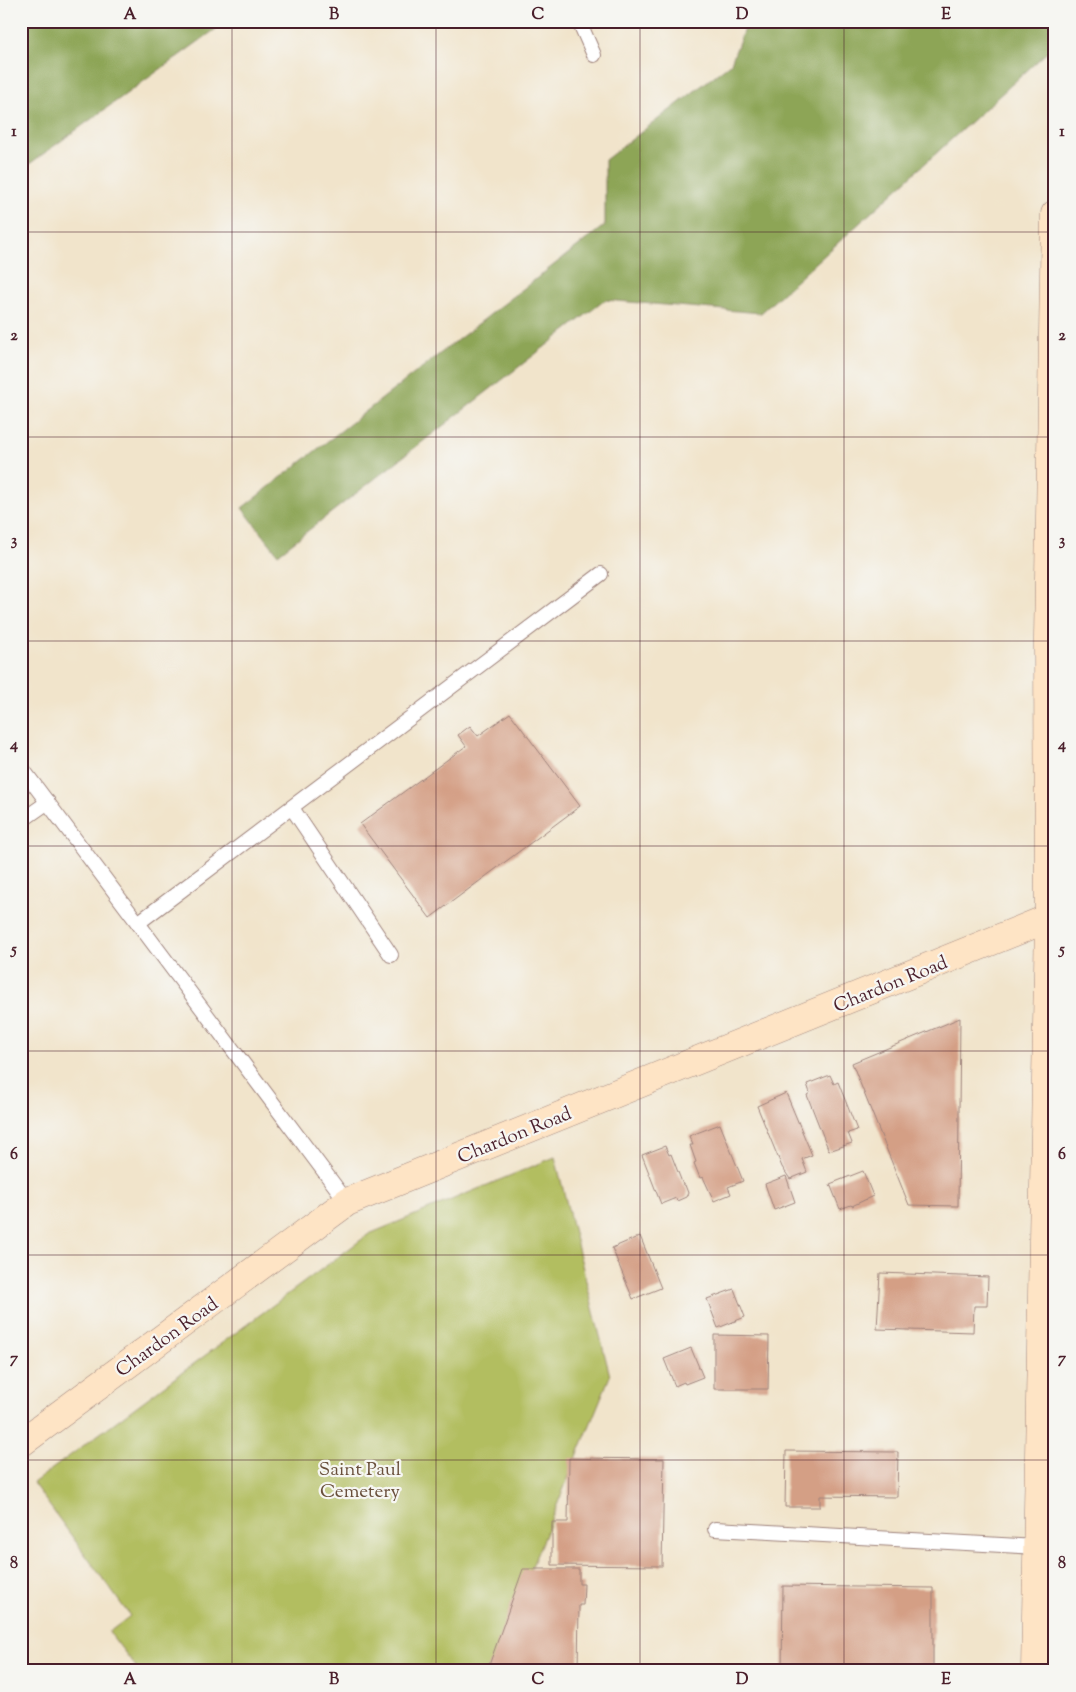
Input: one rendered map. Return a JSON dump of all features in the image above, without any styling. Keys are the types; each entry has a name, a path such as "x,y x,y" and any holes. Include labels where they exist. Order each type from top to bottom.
{"street":[{"path":"1035,1671 1052,915 1051,639 1055,214"},
{"name":"Chardon Road","path":"21,1443 347,1202 1052,915"}],"lane":[{"path":"579,21 594,55"},
{"path":"138,923 601,574"},
{"path":"21,767 347,1202"},
{"path":"21,821 48,802"},
{"path":"292,808 391,955"},
{"path":"715,1529 1037,1547"}],"green space":[{"path":"21,21 227,21 21,170"},
{"path":"747,21 1055,21 1055,45 761,313 605,300 278,554 242,508 605,225 605,160 731,63"},
{"name":"Saint Paul Cemetery","path":"555,1157 610,1376 489,1671 139,1671 109,1632 130,1616 33,1483 369,1234"}],"building":[{"path":"510,713 580,806 430,918 360,824 466,746 458,735 470,726 478,736"},
{"path":"960,1018 958,1206 909,1205 852,1063"},
{"path":"830,1075 834,1084 838,1082 857,1130 848,1133 852,1143 829,1151 807,1095 810,1093 807,1084"},
{"path":"786,1093 812,1155 802,1159 807,1172 790,1179 782,1167 757,1106"},
{"path":"720,1124 743,1181 728,1187 731,1194 714,1201 703,1177 700,1178 694,1163 696,1162 690,1145 693,1145 689,1136"},
{"path":"665,1146 669,1155 671,1154 688,1193 686,1197 677,1201 676,1198 661,1204 642,1155"},
{"path":"863,1171 873,1196 852,1206 840,1209 830,1184"},
{"path":"786,1176 795,1202 774,1210 765,1184"},
{"path":"640,1236 661,1288 633,1299 612,1248"},
{"path":"880,1273 988,1277 987,1306 974,1306 973,1332 877,1329"},
{"path":"734,1289 745,1317 718,1328 707,1299"},
{"path":"714,1335 769,1336 768,1389 714,1389"},
{"path":"691,1348 703,1377 675,1386 664,1359"},
{"path":"786,1451 898,1452 897,1497 820,1496 820,1507 785,1507"},
{"path":"569,1458 664,1459 662,1566 552,1565 552,1522 568,1522"},
{"path":"523,1569 579,1569 579,1584 584,1584 583,1605 579,1605 578,1671 487,1671"},
{"path":"783,1586 933,1588 933,1671 782,1671"}]}
